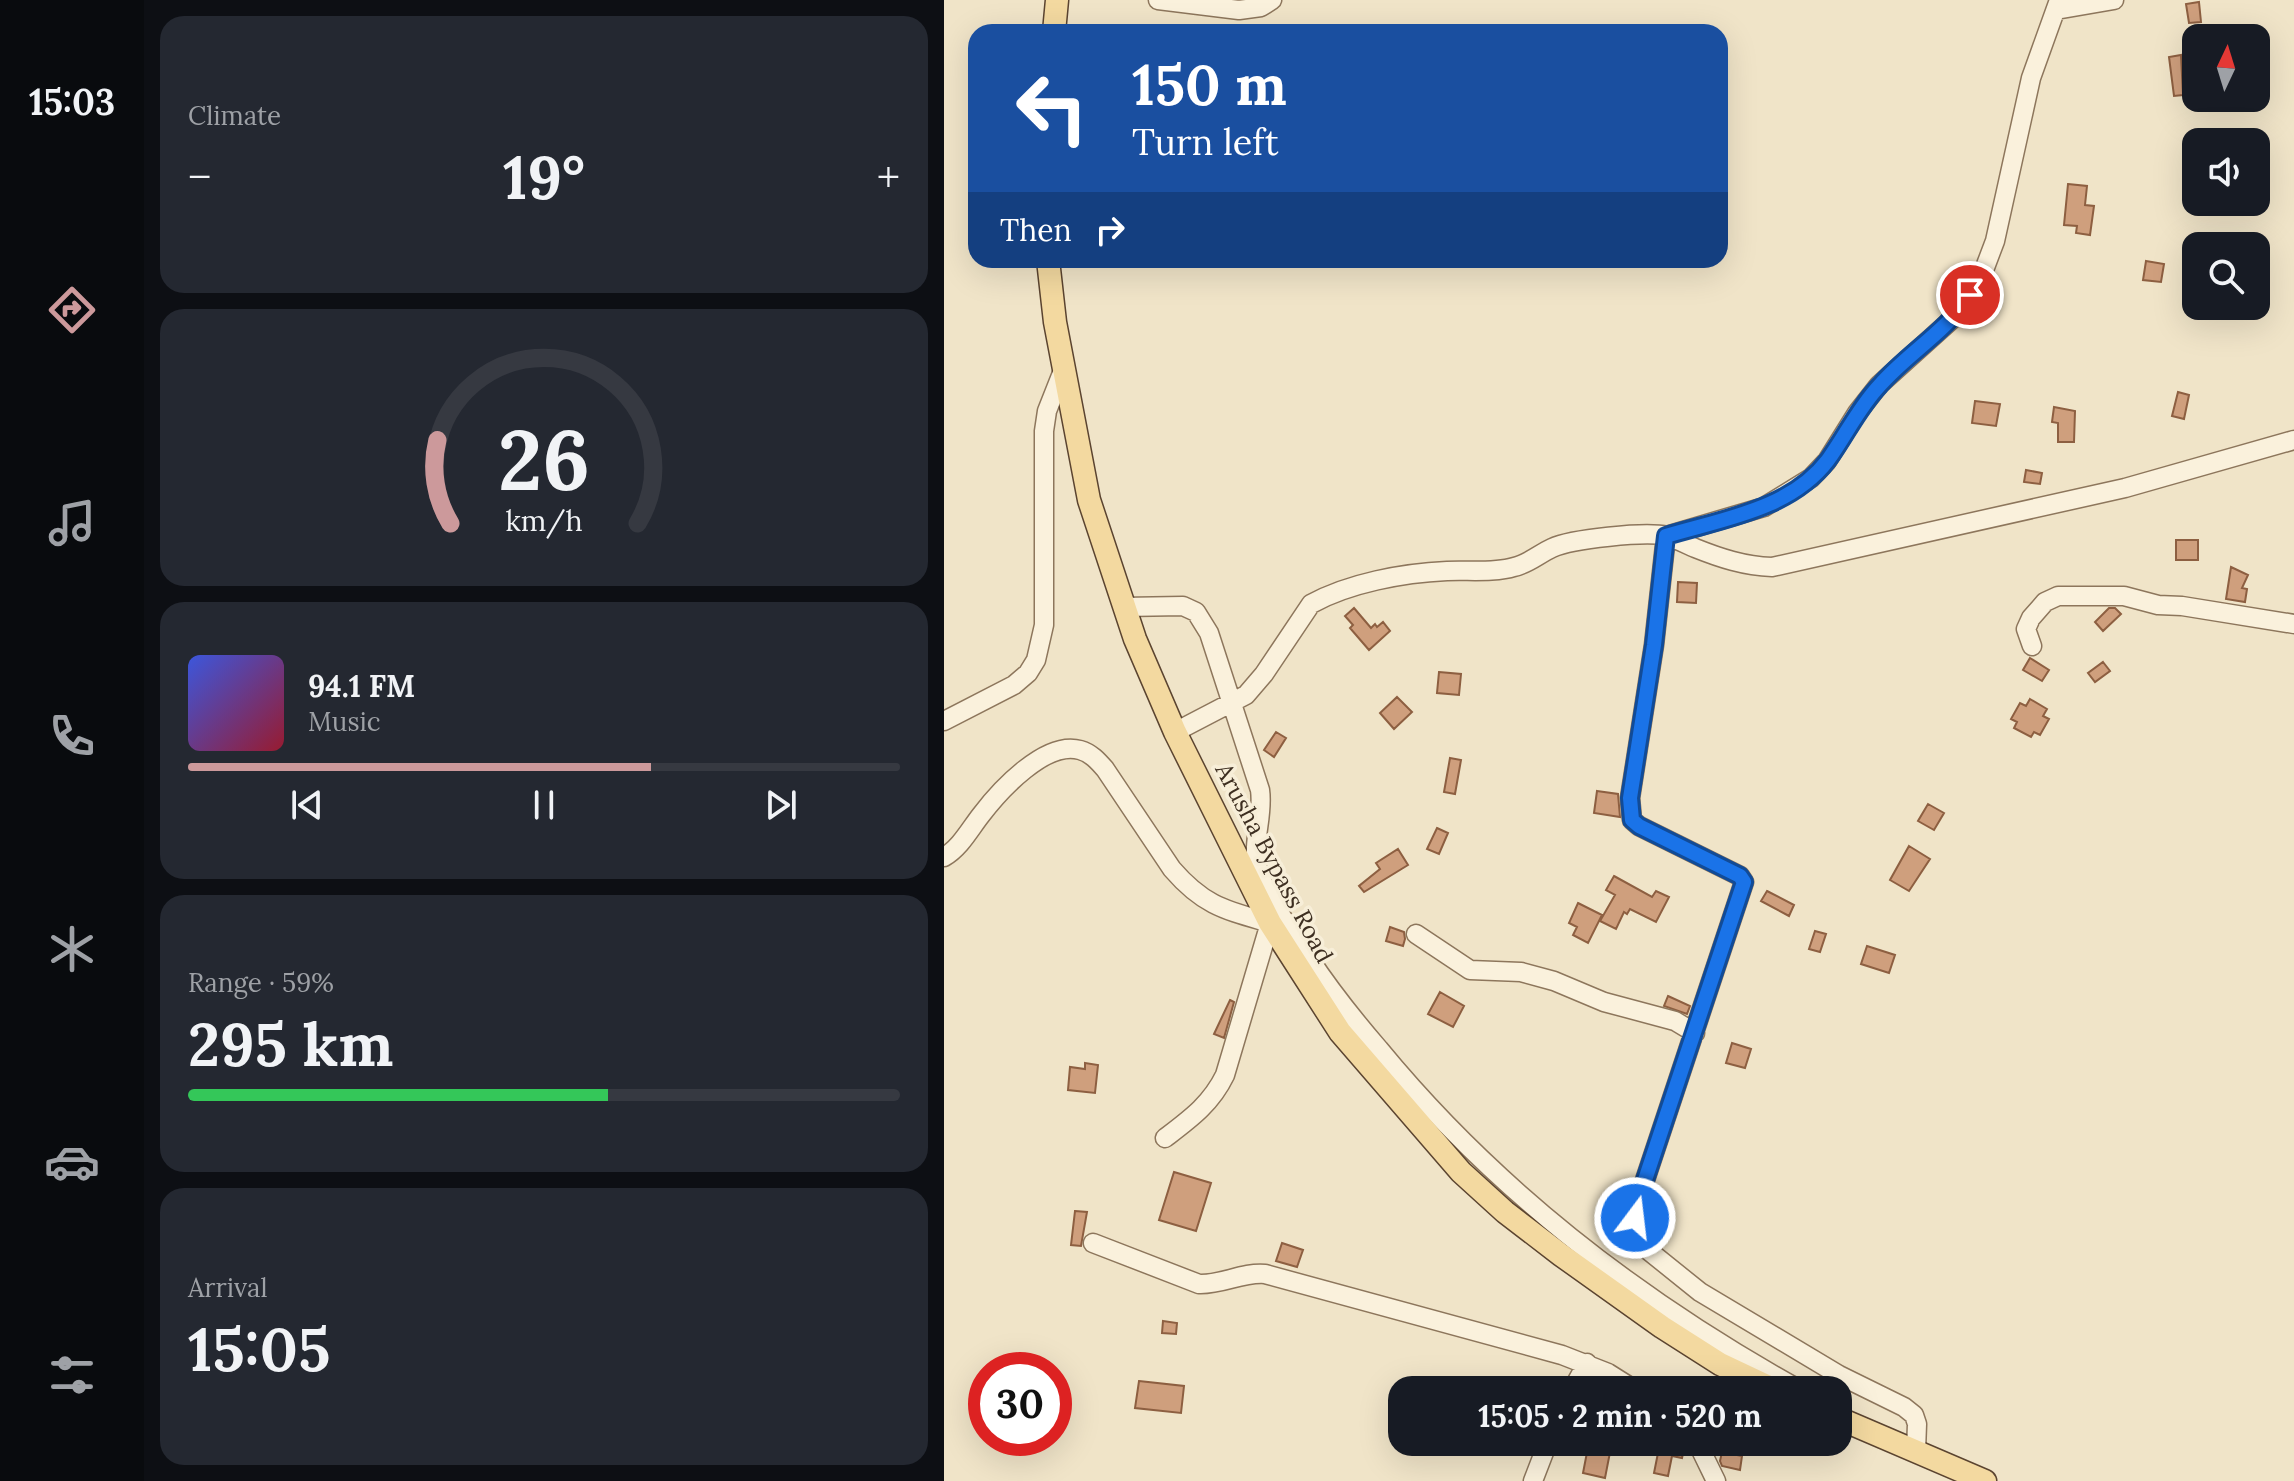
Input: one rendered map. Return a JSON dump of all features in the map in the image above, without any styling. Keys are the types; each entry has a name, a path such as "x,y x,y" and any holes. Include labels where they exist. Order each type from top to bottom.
{"main road":[{"path":"1055,24 1057,0"},
{"name":"Arusha Bypass Road","path":"1049,268 1055,322 1089,500 1123,607 1175,732 1270,923 1340,1032 1461,1172 1505,1212 1561,1255 1662,1327 1720,1364 1745,1376"},
{"path":"1852,1424 1985,1481"}],"street":[{"path":"1158,0 1239,10 1261,7 1272,0"},
{"path":"1175,732 1246,695 1264,674 1311,604 1322,598 1401,576 1512,568 1567,543 1594,538 1666,536 1764,507 1811,478 1827,461 1879,385 1960,312 1981,278 1995,241 2031,78 2058,5 2114,0"},
{"path":"944,721 1014,685 1028,673 1036,660 1044,625 1044,431 1047,411 1064,368"},
{"path":"1666,536 1722,559 1753,567 1772,567 2125,488 2294,440"},
{"path":"1666,536 1654,645 1630,798 1632,820 1740,876 1744,882 1644,1183 1635,1218 1636,1231 1649,1251 1700,1292 1839,1375 1904,1407 1914,1415 1917,1424 1916,1451"},
{"path":"2032,646 2026,629 2031,618 2045,602 2058,596 2124,596 2158,605 2294,624"},
{"path":"1123,607 1183,606 1196,612 1209,633 1260,790 1256,849 1258,868 1284,920 1321,976 1416,1094 1505,1183 1614,1272 1774,1376"},
{"path":"944,857 959,844 1005,787 1040,759 1056,750 1080,750 1094,757 1105,769 1185,884 1210,903 1270,923 1219,1089 1200,1112 1165,1138"},
{"path":"1416,934 1470,970 1521,972 1554,981 1604,1002 1675,1021 1695,1033"},
{"path":"1093,1243 1199,1284 1216,1283 1252,1273 1265,1274 1587,1363 1613,1376"},
{"path":"1580,1376 1587,1363"},
{"path":"1533,1481 1543,1456"},
{"path":"1704,1456 1716,1481"}],"building":[{"path":"2199,2 2201,22 2189,23 2186,4"},
{"path":"2181,55 2182,95 2174,96 2169,57"},
{"path":"2068,184 2087,186 2085,205 2094,206 2090,235 2076,233 2077,226 2064,225"},
{"path":"2146,261 2164,264 2161,282 2143,280"},
{"path":"2178,392 2189,395 2184,419 2172,416"},
{"path":"1975,401 2000,404 1996,426 1972,423"},
{"path":"2054,407 2075,411 2074,442 2058,442 2058,423 2052,422"},
{"path":"2026,470 2042,473 2040,484 2024,482"},
{"path":"2176,540 2198,540 2198,560 2176,560"},
{"path":"2231,567 2248,575 2242,588 2247,589 2245,602 2226,599"},
{"path":"1678,582 1697,583 1696,603 1677,602"},
{"path":"1354,608 1371,628 1383,622 1390,631 1369,650 1350,628 1353,625 1345,616"},
{"path":"2109,608 2115,608 2121,614 2103,631 2095,622"},
{"path":"2030,658 2049,670 2042,681 2023,670"},
{"path":"2103,662 2110,671 2095,682 2088,673"},
{"path":"1439,672 1461,674 1459,695 1437,693"},
{"path":"1397,697 1412,712 1394,729 1380,713"},
{"path":"2030,699 2047,709 2043,716 2049,719 2040,735 2034,732 2031,737 2014,728 2017,722 2011,719 2020,703 2026,706"},
{"path":"1276,732 1286,738 1274,757 1264,750"},
{"path":"1450,758 1461,760 1455,794 1444,792"},
{"path":"1597,791 1618,794 1620,817 1594,813"},
{"path":"1928,804 1944,813 1934,830 1918,821"},
{"path":"1437,828 1448,833 1439,854 1427,849"},
{"path":"1909,846 1930,859 1909,891 1890,880"},
{"path":"1398,849 1408,865 1364,892 1359,886 1380,869 1376,863"},
{"path":"1614,876 1652,897 1656,891 1669,897 1656,922 1630,909 1627,914 1624,912 1616,929 1600,921 1615,895 1606,890"},
{"path":"1767,891 1794,905 1789,916 1761,901"},
{"path":"1578,903 1602,915 1588,943 1573,935 1577,927 1569,923"},
{"path":"1390,927 1404,932 1403,946 1386,941"},
{"path":"1815,931 1826,934 1820,952 1809,949"},
{"path":"1867,946 1895,955 1889,973 1861,964"},
{"path":"1440,992 1464,1006 1453,1027 1428,1014"},
{"path":"1668,996 1690,1006 1687,1014 1664,1006"},
{"path":"1230,1000 1234,1002 1224,1038 1214,1034"},
{"path":"1732,1043 1751,1049 1745,1068 1726,1063"},
{"path":"1085,1063 1098,1065 1095,1093 1068,1090 1070,1067 1085,1069"},
{"path":"1174,1172 1211,1183 1196,1231 1159,1220"},
{"path":"1075,1211 1087,1212 1081,1246 1071,1245"},
{"path":"1282,1243 1303,1250 1297,1267 1276,1261"},
{"path":"1163,1321 1177,1323 1176,1334 1162,1333"},
{"path":"1139,1381 1184,1386 1181,1413 1135,1408"},
{"path":"1586,1456 1609,1456 1605,1478 1583,1473"},
{"path":"1657,1456 1672,1456 1668,1476 1654,1473"},
{"path":"1721,1456 1742,1456 1740,1470 1722,1466"}],"route":[{"path":"1635,1218 1744,882 1740,876 1632,820 1630,798 1654,645 1666,536 1764,507 1811,478 1827,461 1879,385 1960,312 1970,295"}]}
